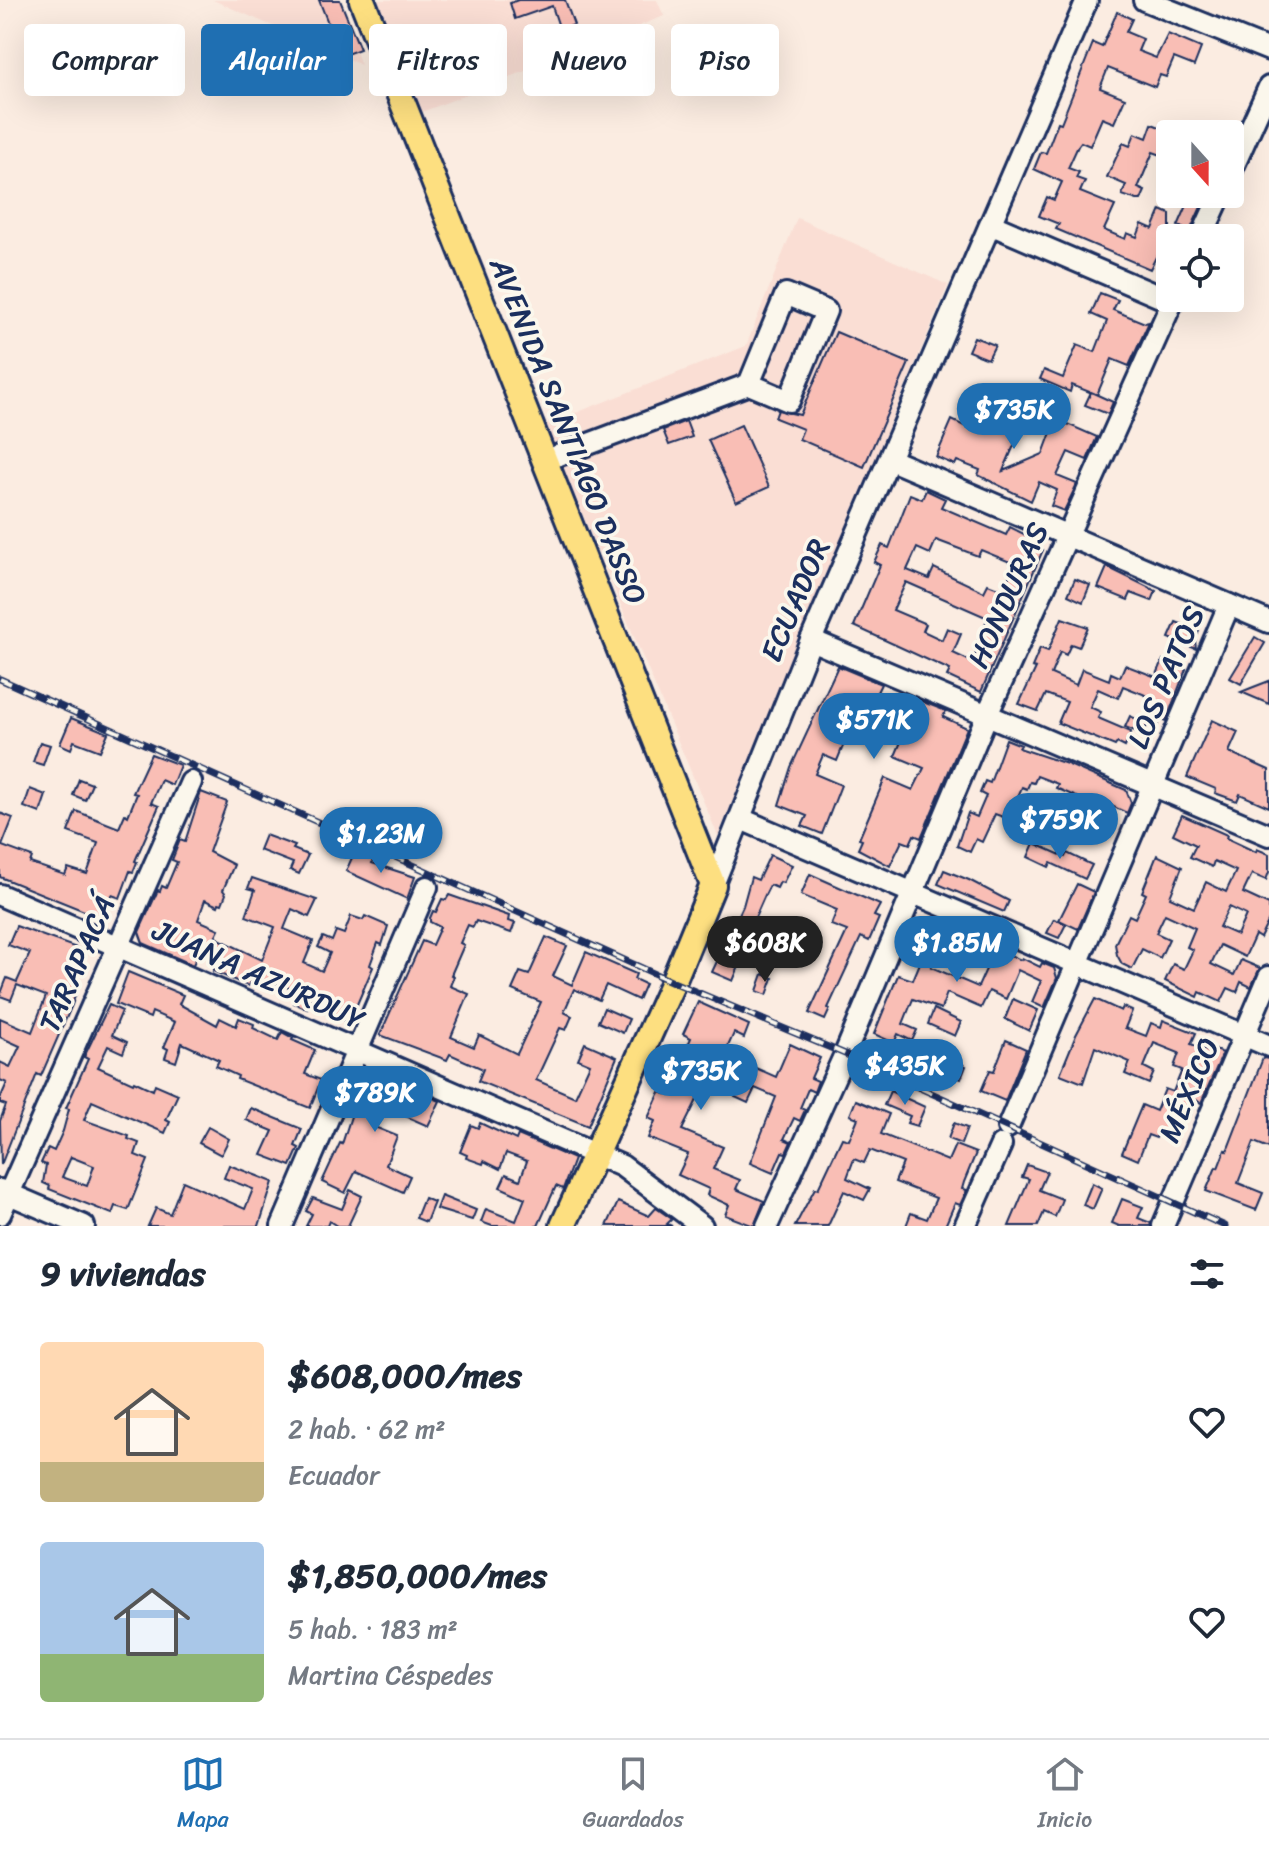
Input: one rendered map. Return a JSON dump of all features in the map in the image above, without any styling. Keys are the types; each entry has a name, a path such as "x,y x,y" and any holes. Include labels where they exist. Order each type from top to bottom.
{"main road":[{"name":"AVENIDA SANTIAGO DASSO","path":"362,0 713,885"},
{"name":"ECUADOR","path":"563,1226 673,982 713,885"}],"street":[{"name":"ECUADOR","path":"713,885 811,640 1087,0"},
{"path":"1144,0 1269,50"},
{"path":"1244,143 1269,87"},
{"path":"990,224 1156,293"},
{"path":"546,460 749,384 789,401 826,311 786,294 749,384"},
{"name":"HONDURAS","path":"767,1226 845,1054 987,715 1168,312"},
{"path":"891,460 1269,622"},
{"name":"LOS PATOS","path":"965,1226 1229,605"},
{"path":"811,640 1269,835"},
{"name":"TARAPACÁ","path":"0,1214 5,1192 191,782"},
{"path":"741,819 1269,1046"},
{"path":"282,1226 427,887"},
{"name":"JUANA AZURDUY","path":"0,895 622,1166 702,1226"},
{"name":"MÉXICO","path":"1163,1226 1269,977"},
{"path":"5,1192 84,1226"}],"shaded area":[{"path":"213,0 335,0 345,24 268,24"},
{"path":"377,0 657,0 664,16 644,24 523,24 523,72 507,78 507,24 387,24"},
{"path":"353,45 361,65 353,61"},
{"path":"416,96 462,96 422,112"},
{"path":"797,218 948,285 718,836 545,425 746,346"}],"building":[{"path":"319,0 340,0 350,24 328,24"},
{"path":"518,0 565,0 574,24 558,24 552,6 515,19 510,3"},
{"path":"1117,12 1132,19 1126,32 1143,39 1138,51 1156,58 1168,34 1201,48 1194,66 1174,58 1166,77 1160,75 1155,87 1108,68 1100,88 1125,98 1114,123 1102,118 1090,146 1081,142 1068,168 1079,172 1076,178 1085,181 1080,192 1115,206 1104,230 1125,239 1127,233 1137,237 1142,224 1153,229 1161,210 1170,214 1170,224 1156,224 1156,257 1150,269 1056,229 1059,224 1039,216 1047,197 1054,200 1062,182 1034,169 1041,152 1046,153 1058,122 1061,123 1093,43 1102,47"},
{"path":"353,32 360,49 353,52"},
{"path":"1152,124 1156,126 1156,153 1153,152 1138,188 1145,191 1141,200 1137,200 1122,195 1126,185 1107,177 1123,143 1130,146 1135,133 1147,138"},
{"path":"1186,208 1201,208 1193,224 1179,224"},
{"path":"1100,293 1118,300 1113,310 1149,322 1129,366 1112,359 1097,395 1072,385 1070,392 1040,379 1044,370 1063,378 1077,345 1095,352 1107,321 1091,314"},
{"path":"836,332 909,363 864,467 799,439 803,429 775,418 778,410 800,415"},
{"path":"974,337 995,345 988,359 968,351"},
{"path":"998,382 1010,387 996,418 1021,429 1003,471 1043,454 1056,419 1097,437 1087,460 1068,452 1057,476 1077,484 1064,511 1051,506 1057,490 1039,482 1031,501 978,475 980,470 936,457 952,420 964,426 973,405 983,410 985,405 988,407"},
{"path":"1091,392 1113,402 1108,414 1085,405"},
{"path":"686,421 692,437 669,445 663,430"},
{"path":"741,425 769,487 736,502 708,440"},
{"path":"926,490 945,499 941,507 1006,535 1010,527 1030,537 1028,543 1043,550 981,692 947,676 950,670 854,626 880,565 874,562 882,545 889,548 910,494 922,499","holes":["936,540 978,556 981,550 1015,564 1003,590 988,584 984,592 934,568 929,579 907,570 917,548 930,554","906,582 988,618 972,662 953,653 961,634 947,628 942,640 923,631 926,624 893,610"]},
{"path":"1107,567 1156,591 1152,601 1131,593 1128,600 1098,588"},
{"path":"1075,579 1090,585 1083,602 1068,595"},
{"path":"1062,618 1088,627 1079,647 1071,644 1066,655 1060,652 1051,674 1076,685 1082,669 1109,680 1111,673 1120,677 1125,665 1156,677 1163,660 1186,669 1166,721 1160,719 1156,728 1147,725 1143,734 1125,727 1130,716 1143,722 1153,698 1123,686 1118,698 1098,689 1090,707 1101,712 1098,718 1131,732 1125,747 1117,743 1115,746 1058,723 1067,702 1046,694 1038,711 1019,704 1036,668 1032,667 1040,648 1048,651"},
{"path":"1176,622 1199,631 1195,640 1196,649 1169,638"},
{"path":"1255,637 1265,643 1241,684 1230,678"},
{"path":"838,666 881,684 877,692 897,700 900,693 946,711 943,717 967,728 921,838 914,835 910,844 902,841 890,866 858,849 862,840 859,839 885,778 913,790 924,768 895,756 903,737 868,721 865,730 852,724 837,761 823,755 815,774 841,785 822,834 802,826 807,816 779,805 791,767"},
{"path":"1269,681 1269,704 1241,692 1251,688"},
{"path":"71,718 108,733 100,751 74,741 71,749 60,744"},
{"path":"1212,720 1238,732 1229,752 1269,770 1269,807 1240,794 1237,801 1215,793 1216,789 1187,777"},
{"path":"1006,739 1021,745 1019,748 1067,764 1126,790 1131,803 1127,813 1096,799 1090,813 1075,806 1079,798 1056,788 1058,784 1037,776 1027,789 1022,787 1013,808 1046,821 1042,831 995,814 982,842 976,839 970,852 957,846 968,813 977,817 986,796 980,793 985,781 990,783"},
{"path":"40,742 50,745 43,765 33,762"},
{"path":"151,754 180,765 172,785 161,780 151,803 159,806 133,872 130,871 120,898 112,895 104,919 0,877 0,813 13,818 2,846 32,857 30,863 65,875 68,868 87,874 98,843 68,832 76,811 119,828 125,814 128,816 137,794 133,793"},
{"path":"79,779 92,784 85,800 73,795"},
{"path":"30,789 46,795 40,813 24,807"},
{"path":"201,792 227,802 209,852 234,865 223,890 226,894 222,904 218,906 205,900 198,920 219,929 215,937 262,960 275,927 246,916 255,890 248,888 252,878 317,900 309,917 292,909 284,929 313,941 304,963 322,971 330,953 318,947 323,937 332,941 336,931 344,934 351,916 363,920 365,916 388,926 382,945 378,943 370,965 373,967 349,1023 327,1013 330,1007 311,999 307,1009 294,1003 299,992 275,982 271,991 250,982 248,986 213,971 220,954 201,946 193,965 143,943 139,932 158,890 162,886 166,888 177,862 172,860 180,840 185,842"},
{"path":"1182,815 1256,852 1257,849 1269,854 1266,880 1252,874 1243,893 1269,905 1269,920 1260,938 1255,935 1245,957 1220,945 1211,964 1234,975 1241,960 1260,968 1251,987 1241,982 1237,992 1228,988 1221,1002 1200,992 1198,997 1165,981 1173,964 1184,969 1193,950 1187,947 1195,928 1165,914 1156,933 1169,939 1160,958 1142,949 1132,969 1122,964 1117,955 1115,944 1129,915 1135,918 1146,894 1142,892 1157,855 1182,867 1170,897 1194,908 1206,882 1226,892 1236,871 1214,861 1212,867 1190,857 1196,845 1173,834","holes":["1229,907 1246,915 1237,935 1219,927"]},
{"path":"265,835 295,846 293,849 308,855 299,874 290,870 293,863 259,850"},
{"path":"1034,843 1092,865 1085,879 1051,863 1049,867 1028,857"},
{"path":"355,851 373,859 372,863 415,877 407,899 346,871"},
{"path":"770,855 792,865 783,883 780,882 777,888 770,885 749,931 753,933 733,981 712,972 743,906 751,877 758,880"},
{"path":"944,870 1009,901 1004,912 938,884"},
{"path":"810,874 880,905 874,916 879,918 869,941 861,937 825,1020 809,1013 847,931 831,925 837,910 801,895"},
{"path":"1077,884 1094,892 1078,929 1059,920"},
{"path":"449,895 509,916 508,921 515,923 511,933 476,921 473,927 468,925 460,943 464,945 451,975 454,976 450,986 469,994 451,1037 474,1047 479,1035 517,1054 541,1002 512,990 520,972 529,975 546,937 567,946 553,976 572,985 586,952 636,974 634,979 645,984 638,1000 606,985 599,1000 574,989 564,1012 572,1016 566,1030 560,1028 536,1080 575,1097 590,1064 578,1059 585,1043 617,1057 588,1126 478,1081 483,1069 450,1054 447,1060 380,1035 422,941 432,945 440,927 430,922 433,911 436,912 442,899 446,900"},
{"path":"1054,919 1066,924 1059,938 1047,933"},
{"path":"782,924 810,935 803,951 775,939"},
{"path":"932,924 954,933 949,946 940,943 931,967 978,987 987,967 975,961 983,943 1040,967 1042,963 1054,968 1057,978 1044,1008 1032,1002 1041,981 1018,970 1006,999 989,991 981,1008 947,993 941,1009 913,999 903,1024 917,1030 912,1041 898,1034 894,1043 874,1034 898,975 913,980"},
{"path":"16,926 85,951 73,988 77,990 72,1005 41,1076 37,1074 1,1165 0,1121 6,1105 0,1103 0,1099 7,1083 0,1080 0,1062 10,1067 20,1046 0,1037 0,1018 32,1032 46,996 17,985 11,1000 0,996 7,978 17,982 30,953 8,945"},
{"path":"128,972 183,995 179,1004 217,1025 220,1018 236,1026 239,1018 278,1040 282,1032 315,1050 305,1074 321,1080 310,1108 237,1079 238,1076 216,1066 219,1060 182,1043 176,1062 165,1058 168,1049 164,1047 175,1022 152,1012 150,1018 116,1004"},
{"path":"763,974 773,978 767,995 757,991"},
{"path":"1013,999 1038,1010 1029,1031 1005,1019"},
{"path":"1095,999 1121,1011 1123,1007 1132,1011 1125,1028 1146,1036 1151,1023 1161,1027 1163,1020 1196,1033 1191,1044 1212,1053 1213,1049 1223,1053 1201,1103 1196,1100 1188,1118 1180,1115 1171,1138 1158,1133 1156,1138 1148,1135 1138,1160 1122,1153 1142,1105 1156,1111 1165,1089 1173,1092 1182,1070 1174,1067 1179,1053 1154,1043 1144,1067 1154,1072 1149,1084 1125,1074 1130,1062 1095,1047 1083,1083 1060,1074"},
{"path":"698,1002 749,1025 744,1038 734,1033 725,1053 716,1049 703,1078 707,1080 682,1130 723,1147 713,1169 740,1180 736,1189 764,1201 754,1226 725,1215 729,1205 707,1195 709,1189 678,1175 688,1154 648,1138 655,1121 648,1118 660,1092 666,1094 691,1038 683,1034"},
{"path":"109,1005 122,1011 112,1035 127,1042 123,1053 108,1046 98,1067 153,1090 155,1084 178,1094 166,1120 170,1122 165,1133 92,1101 84,1120 129,1136 128,1139 139,1143 135,1155 148,1160 128,1210 115,1206 112,1214 49,1189 50,1186 43,1183 46,1165 41,1163 48,1148 54,1151 63,1131 69,1109 66,1108 88,1059 84,1057","holes":["71,1157 94,1166 87,1186 62,1177"]},
{"path":"604,1008 629,1019 623,1033 598,1022"},
{"path":"934,1009 961,1022 955,1036 928,1024"},
{"path":"1006,1040 1026,1049 1005,1101 981,1091 990,1070 994,1071"},
{"path":"790,1044 820,1058 811,1078 818,1081 814,1092 808,1089 800,1108 805,1110 800,1121 794,1118 784,1139 791,1142 786,1153 782,1152 773,1173 750,1163 776,1097 755,1088 748,1103 735,1097 738,1090 730,1086 736,1073 744,1076 749,1065 776,1077"},
{"path":"1263,1058 1269,1059 1269,1148 1254,1142 1238,1183 1263,1193 1256,1210 1206,1191 1227,1151"},
{"path":"950,1060 966,1066 961,1079 945,1073"},
{"path":"369,1070 440,1101 428,1126 403,1115 408,1103 387,1094 372,1126 397,1136 386,1165 410,1176 403,1192 356,1171 345,1193 322,1182 342,1144 355,1104 352,1103"},
{"path":"890,1091 925,1107 917,1126 907,1123 910,1116 884,1105"},
{"path":"856,1100 889,1114 881,1134 948,1161 955,1145 976,1153 962,1189 967,1190 960,1205 955,1203 945,1226 906,1226 911,1213 927,1219 936,1198 895,1182 903,1163 870,1150 864,1163 854,1159 847,1178 870,1189 864,1200 844,1191 828,1226 795,1226 815,1188 818,1189 842,1138 849,1140 858,1118 850,1115"},
{"path":"251,1108 302,1129 295,1146 299,1148 291,1166 262,1155 273,1131 246,1120"},
{"path":"480,1123 516,1140 518,1135 574,1159 563,1189 556,1186 538,1226 492,1226 481,1222 486,1209 516,1221 525,1198 500,1187 506,1174 520,1180 527,1161 506,1153 500,1169 484,1161 483,1164 466,1158 467,1155 460,1152 471,1125 478,1128"},
{"path":"954,1123 967,1128 961,1144 948,1139"},
{"path":"208,1127 229,1139 221,1155 199,1143"},
{"path":"229,1165 273,1182 259,1226 148,1226 156,1208 170,1214 183,1181 245,1209 253,1189 224,1178"},
{"path":"1027,1165 1047,1172 1039,1190 1062,1199 1055,1217 1044,1212 1038,1226 1009,1226 1029,1179 1022,1177"},
{"path":"1092,1183 1102,1188 1093,1209 1083,1205"},
{"path":"350,1190 362,1196 348,1226 337,1226 329,1221 327,1226 306,1226 312,1214 306,1211 313,1198 342,1209"},
{"path":"441,1196 476,1210 472,1220 436,1209"},
{"path":"424,1198 434,1202 426,1222 416,1218"},
{"path":"1122,1199 1143,1207 1138,1218 1151,1223 1150,1226 1119,1226 1112,1223"},
{"path":"618,1202 649,1216 656,1208 672,1219 667,1224 672,1226 607,1226"}],"railway":[{"path":"0,679 1225,1226"}]}
